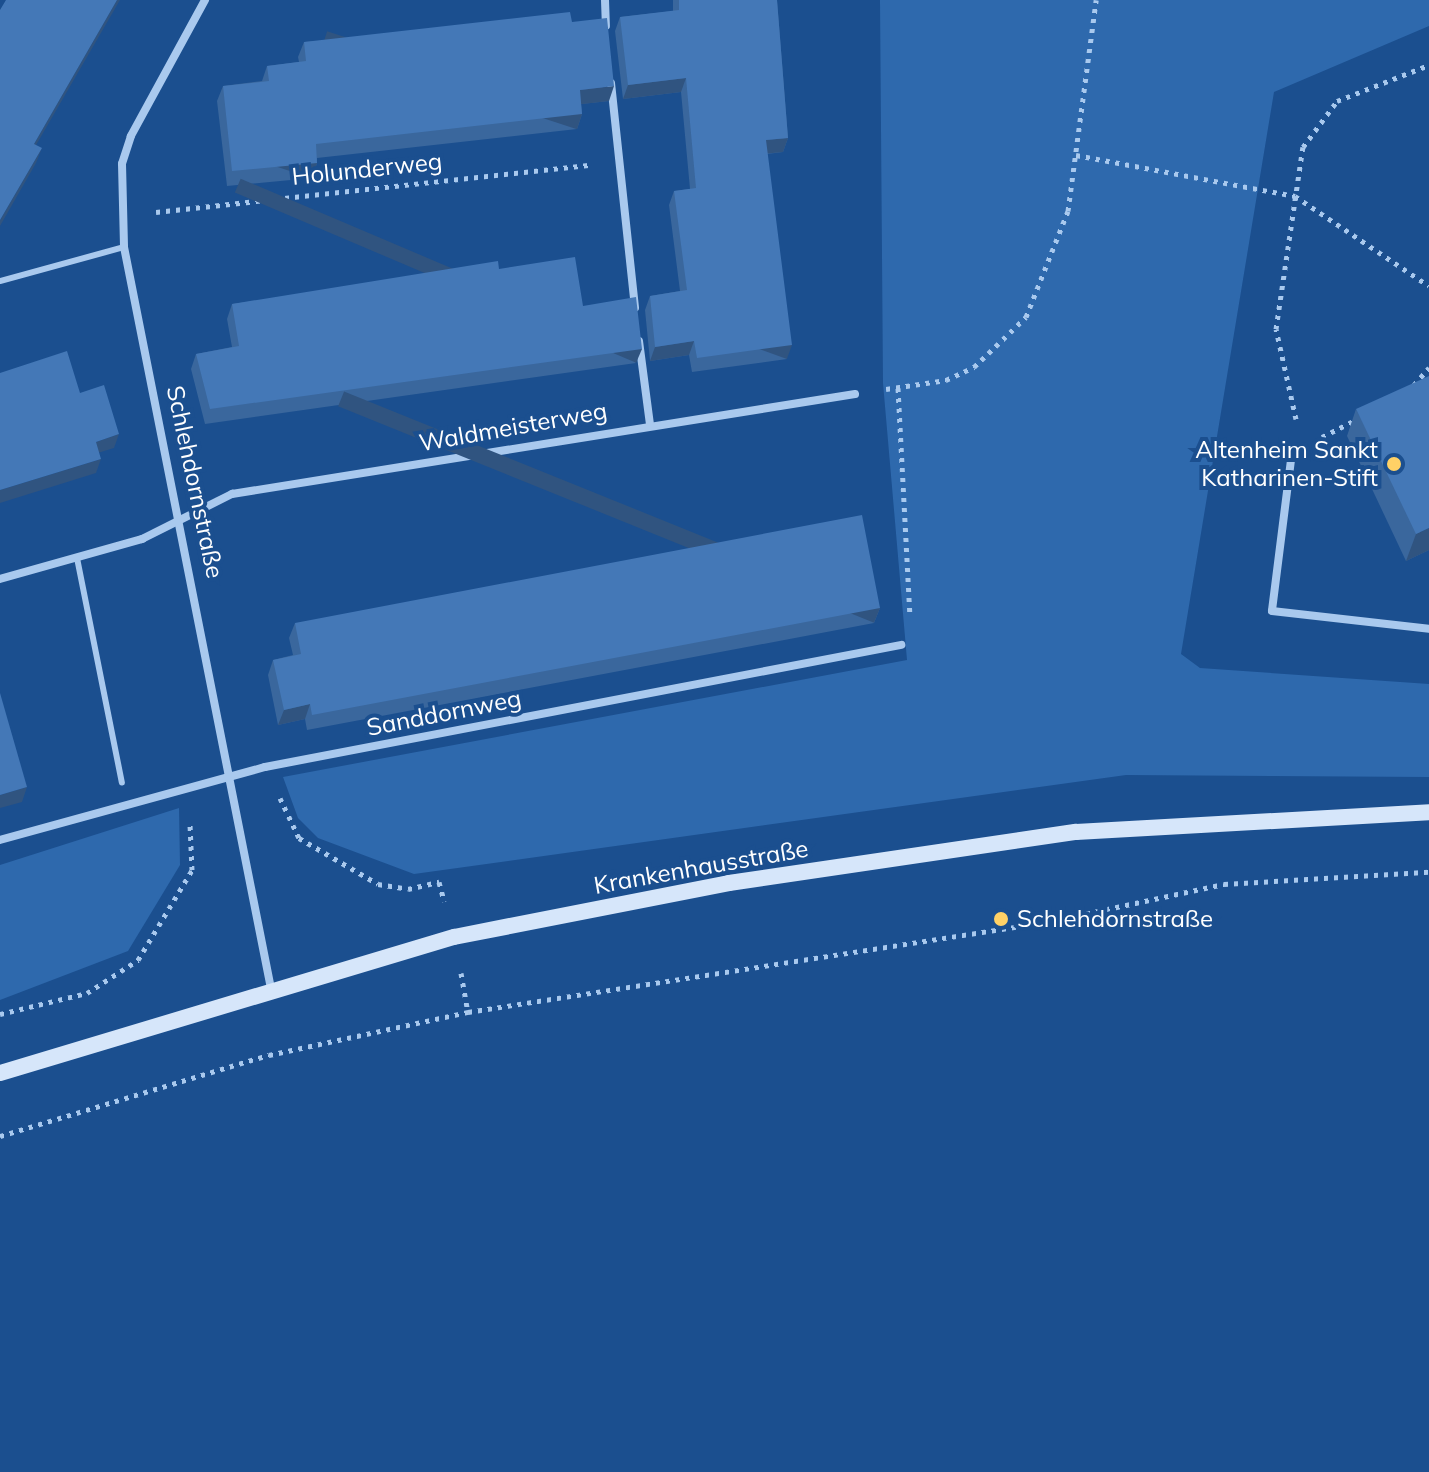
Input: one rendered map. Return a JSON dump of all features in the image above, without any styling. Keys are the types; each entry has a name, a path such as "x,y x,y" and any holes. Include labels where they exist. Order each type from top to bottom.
{"street":[{"name":"Schlehdornstraße","path":"205,0 131,136 122,164 124,247 184,521 271,989"},
{"path":"605,0 608,44"},
{"path":"610,74 617,162 636,316"},
{"path":"638,332 650,424"},
{"name":"Waldmeisterweg","path":"184,521 232,494 650,424 855,394"},
{"path":"1292,452 1272,611 1429,629"},
{"path":"0,579 77,558 184,521"},
{"name":"Sanddornweg","path":"0,840 265,767 901,645"},
{"name":"Krankenhausstraße","path":"0,1073 271,989 454,937 729,883 1076,832 1429,812"}],"lane":[{"path":"0,281 124,247"},
{"path":"77,558 122,783"}],"path":[{"path":"855,394 898,388 974,367 1026,317 1052,266 1076,155 1096,0"},
{"path":"1292,452 1297,406 1276,329 1303,147 1337,101 1429,65"},
{"path":"1076,155 1295,196 1429,286"},
{"name":"Holunderweg","path":"122,215 617,162"},
{"path":"1411,393 1429,368"},
{"path":"898,388 912,637 901,645"},
{"path":"1292,452 1372,413"},
{"path":"265,767 299,838 378,884 408,889 439,882 454,937 468,1012"},
{"path":"0,1014 87,993 138,960 192,870 188,787"},
{"path":"0,1136 269,1055 468,1012 1047,922 1224,884 1429,872"}],"shaded area":[{"path":"880,0 1429,0 1429,26 1274,92 1181,654 1200,668 1429,684 1429,777 1126,775 414,874 318,838 298,818 283,777 907,660 883,383"},
{"path":"179,808 180,865 128,951 0,1000 0,865"}],"building":[{"path":"6,0 117,0 34,144 42,148 0,220 0,10"},
{"path":"679,0 777,0 788,138 766,140 792,345 697,358 694,341 655,347 650,296 687,290 674,191 696,188 686,78 628,85 620,17 679,10"},
{"path":"570,12 572,22 607,18 614,86 580,90 582,114 316,144 317,163 232,171 223,86 269,81 267,66 306,61 304,42"},
{"path":"575,257 583,306 636,297 642,349 210,409 196,354 239,346 232,304 498,261 499,269"},
{"path":"67,351 80,393 104,385 119,434 96,442 101,459 0,490 0,373"},
{"name":"Altenheim Sankt Katharinen-Stift","path":"1429,376 1429,528 1416,534 1356,409"},
{"path":"862,515 880,608 312,715 310,704 284,710 273,660 301,654 295,623"},
{"path":"0,693 27,787 0,795"}],"place":[{"name":"Altenheim Sankt Katharinen-Stift","path":"1394,464"},
{"name":"Schlehdornstraße","path":"1001,919"}]}
